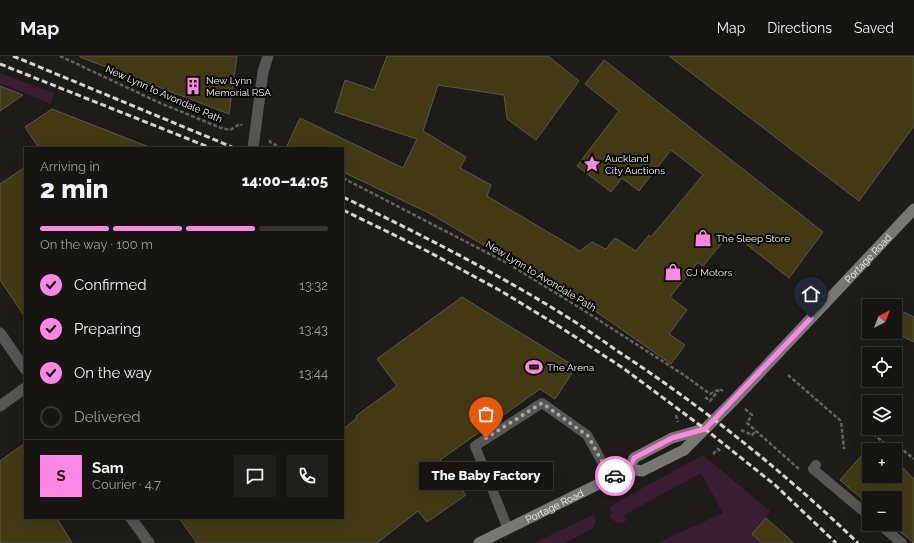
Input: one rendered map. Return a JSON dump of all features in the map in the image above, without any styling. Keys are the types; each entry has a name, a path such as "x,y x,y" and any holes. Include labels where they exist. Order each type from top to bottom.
{"main road":[{"name":"Portage Road","path":"479,543 629,469 642,471 684,450 734,400 914,209"},
{"name":"Portage Road","path":"629,469 634,458 672,438 705,429"}],"street":[{"path":"262,56 263,72"},
{"path":"253,147 263,72 268,56"},
{"path":"0,333 24,368"},
{"path":"0,406 24,389"},
{"path":"133,519 149,543"}],"lane":[{"path":"508,529 475,446 542,403 588,436 611,478"},
{"path":"816,465 813,469 862,510"},
{"path":"887,531 902,543"}],"path":[{"name":"New Lynn to Avondale Path","path":"60,56 160,103 221,128 230,130 240,124"},
{"path":"271,137 270,142 279,147"},
{"name":"New Lynn to Avondale Path","path":"344,179 507,262 684,375 710,394 720,389"},
{"path":"788,375 841,421 844,449"},
{"path":"705,397 710,401 720,389 723,392"},
{"path":"741,430 752,435 756,431"},
{"path":"875,435 884,443 897,445 914,459"},
{"path":"713,454 718,449 722,452"}],"shaded area":[{"path":"0,73 54,93 51,104 0,83"},
{"path":"703,455 770,511 766,518 762,543 657,543 723,513 701,473 624,515 626,521 621,523 616,522 609,515 612,513 609,508 612,505"},
{"path":"594,514 596,521 592,529 565,543 534,543"}],"building":[{"name":"New Lynn Memorial RSA","path":"237,56 229,114 80,57"},
{"path":"387,56 548,56 579,81 536,140 507,119 504,95 438,85 423,131 466,157 460,168 491,185 487,196 580,251 592,242 606,249 615,238 636,251 649,235 651,237 703,175 671,150 639,191 622,178 611,192 577,166 619,111 585,84 604,60 823,232 789,278 731,232 703,266 698,262 670,297 687,310 669,334 685,345 671,364 588,306 429,213 344,172 344,147 286,147 300,118 403,168 417,139 335,112 345,80 374,90"},
{"path":"669,56 914,56 914,126 859,201"},
{"path":"0,86 23,95 0,111"},
{"path":"52,109 149,147 38,147 25,127"},
{"path":"24,168 24,316 0,280 0,184"},
{"path":"462,297 576,367 555,399 540,389 440,460 466,495 427,522 418,511 377,543 197,543 180,519 344,519 344,428 357,418 356,416 397,386 377,359"},
{"path":"902,311 914,317 914,342 902,336"},
{"path":"24,444 24,519 58,519 72,543 0,543 0,461"},
{"path":"862,455 862,483 902,483 903,468 914,479 914,543 899,531 902,531 902,491 862,491 862,499 840,480"},
{"path":"766,518 794,543 762,543 752,534"}],"railway":[{"path":"13,56 232,147"},
{"path":"0,64 208,147"},
{"path":"344,198 483,268 584,328 680,394 742,441 801,490 858,543"},
{"path":"344,210 429,252 501,291 623,368 705,429 775,485 836,543"}],"way so far":[{"path":"486,438 542,403 588,436 611,478 615,476"}],"place":[{"name":"New Lynn Memorial RSA","path":"193,86"},
{"name":"Auckland City Auctions","path":"592,164"},
{"name":"The Sleep Store","path":"703,238"},
{"name":"CJ Motors","path":"673,272"},
{"name":"The Arena","path":"534,367"},
{"name":"The Baby Factory","path":"486,438"}],"route":[{"path":"615,476 629,469 634,458 672,438 705,429 811,318"}]}
